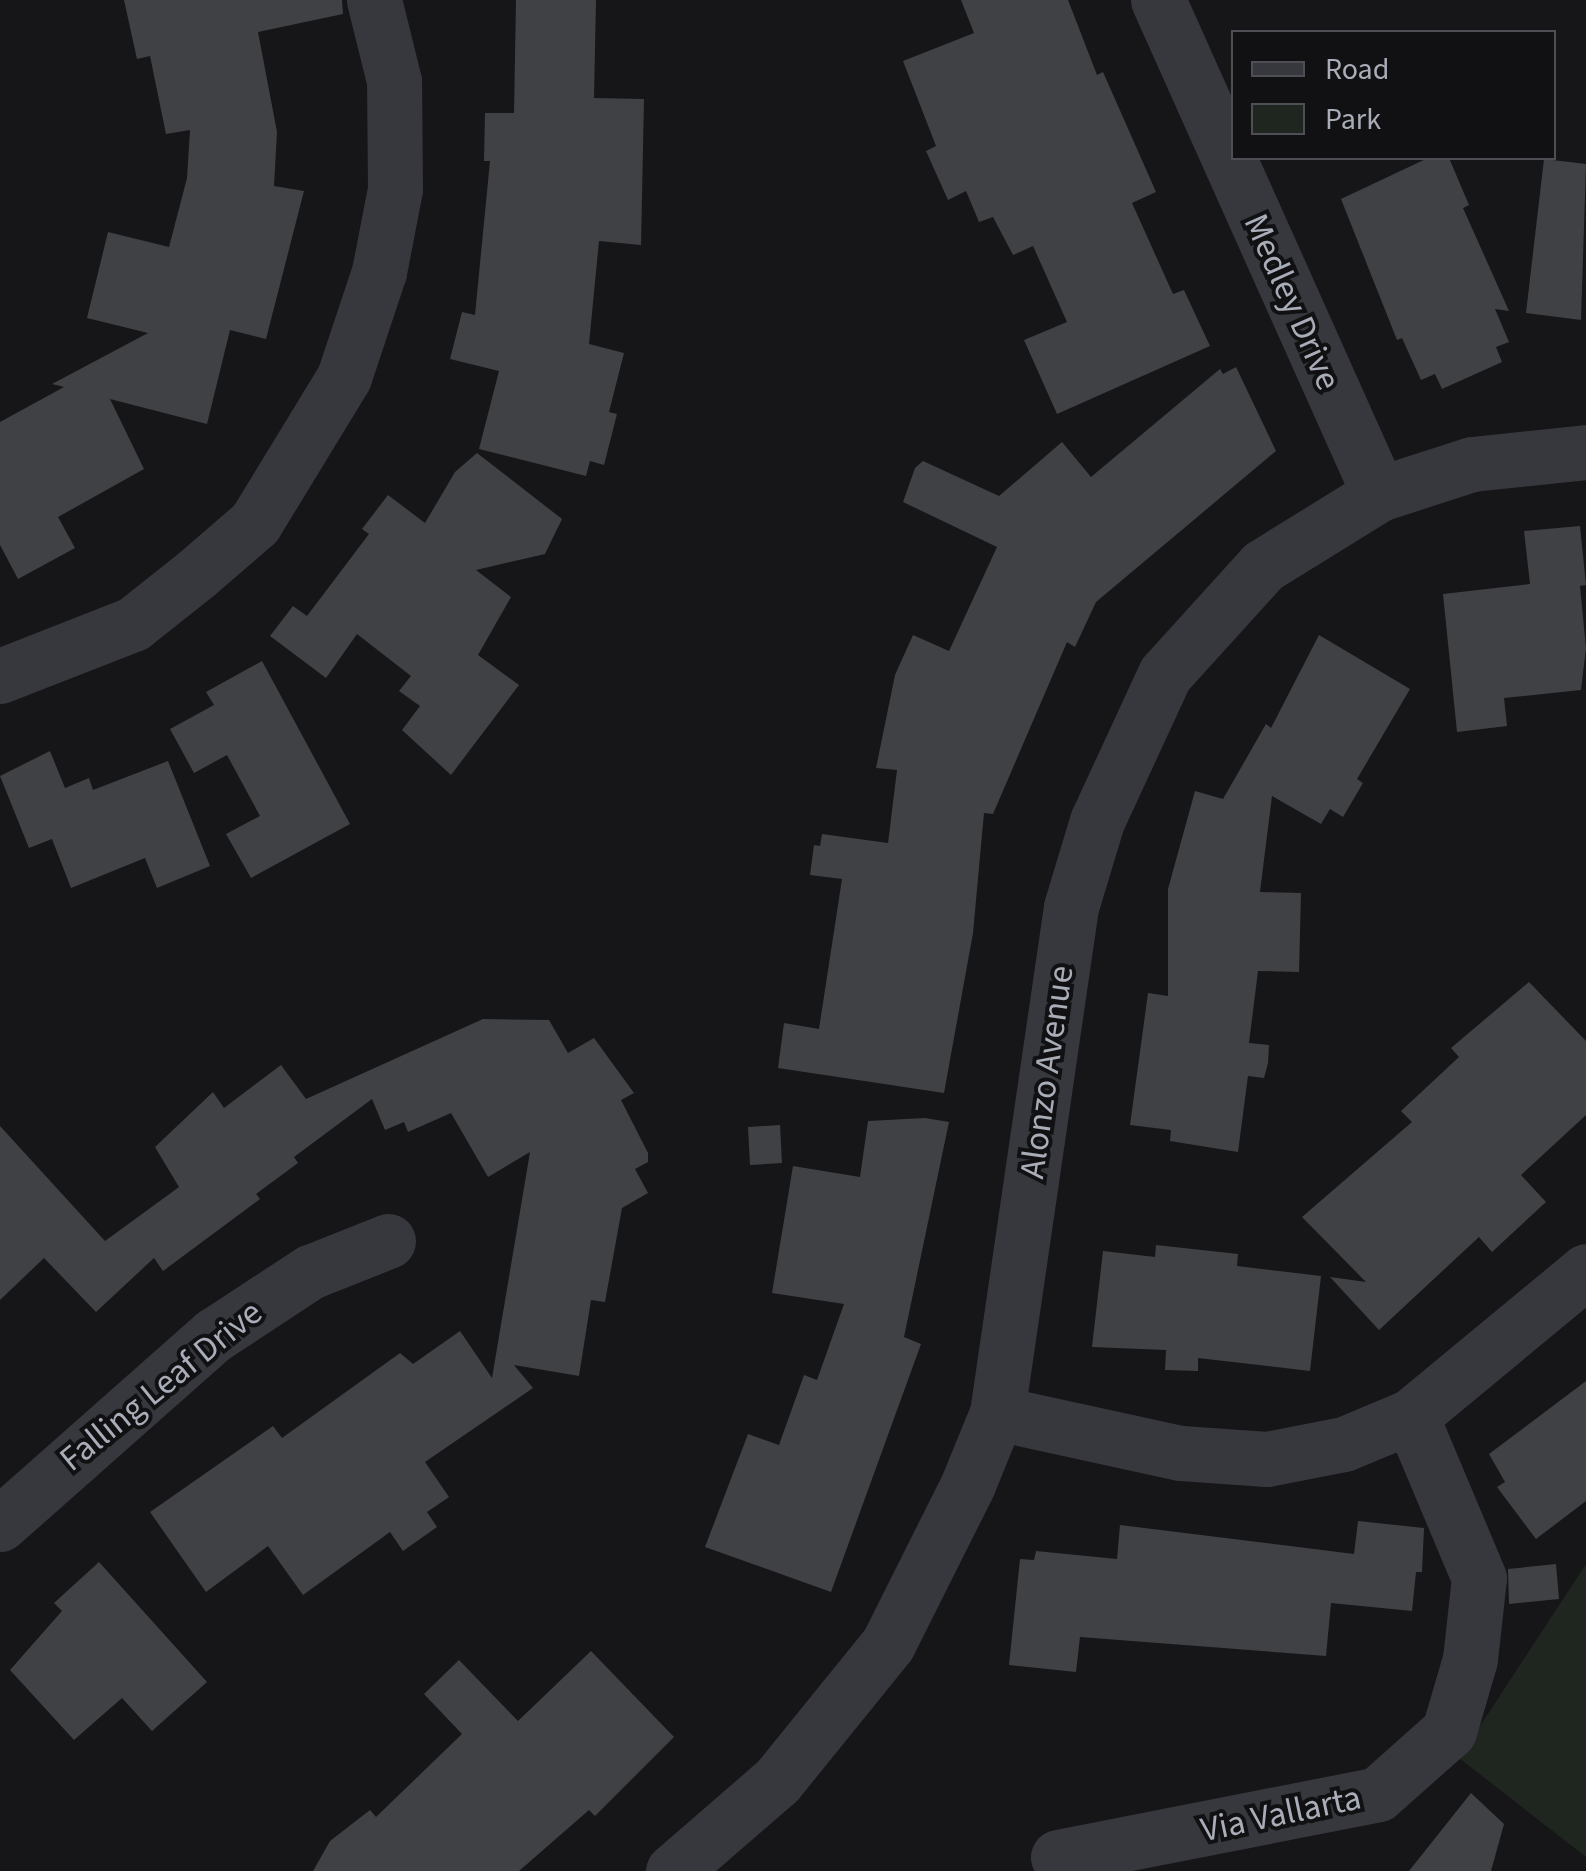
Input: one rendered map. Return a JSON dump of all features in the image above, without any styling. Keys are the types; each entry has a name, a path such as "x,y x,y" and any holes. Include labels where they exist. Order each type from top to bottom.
{"street":[{"path":"0,676 133,624 211,562 255,523 344,377 379,272 395,189 394,81 374,0"},
{"name":"Medley Drive","path":"1158,0 1379,494"},
{"name":"Alonzo Avenue","path":"673,1871 776,1780 888,1644 997,1413 1072,908 1097,821 1164,674 1262,566 1379,494 1472,464 1586,452"},
{"name":"Falling Leaf Drive","path":"0,1524 214,1335 310,1272 388,1241"},
{"path":"997,1413 1180,1453 1267,1458 1344,1444 1412,1416 1586,1271"},
{"name":"Via Vallarta","path":"1058,1857 1378,1794 1449,1731 1470,1659 1479,1578 1412,1416"}],"green space":[{"path":"1586,1564 1586,1857 1459,1758"}],"building":[{"path":"124,0 342,0 343,14 258,32 277,132 274,186 304,191 266,339 230,330 207,424 110,399 144,469 58,517 75,548 18,579 0,545 0,422 64,387 52,384 148,333 87,318 108,232 169,247 187,178 190,130 166,134 150,56 137,59"},
{"path":"516,0 596,0 594,98 644,99 641,245 599,241 589,344 624,353 609,412 617,414 604,465 590,461 586,476 479,449 499,371 450,359 462,312 475,315 490,161 484,161 485,113 514,113"},
{"path":"961,0 1068,0 1097,75 1103,72 1156,192 1132,203 1173,294 1184,290 1210,346 1057,414 1024,340 1067,322 1033,246 1013,255 993,217 979,222 966,191 948,200 926,151 936,146 903,61 974,33"},
{"path":"1424,160 1450,160 1469,205 1463,208 1509,311 1495,309 1509,342 1496,347 1502,362 1442,389 1435,374 1421,380 1402,338 1397,340 1341,199"},
{"path":"1544,160 1586,164 1581,320 1526,313"},
{"path":"1236,367 1276,451 1096,602 1075,647 1067,642 993,814 984,813 973,933 944,1093 778,1068 784,1023 819,1029 842,879 810,875 814,845 820,846 822,834 888,843 897,770 876,768 895,675 913,635 949,651 997,547 903,502 915,468 923,461 999,496 1062,442 1091,477 1220,369 1223,374"},
{"path":"477,453 562,519 545,554 476,570 511,597 478,655 519,685 451,775 402,730 420,706 399,691 411,676 357,634 326,678 270,636 293,606 307,616 369,534 362,529 388,495 425,523 455,472"},
{"path":"1580,526 1586,585 1580,586 1586,648 1581,690 1504,698 1507,726 1457,732 1443,594 1530,584 1524,531"},
{"path":"1319,635 1410,689 1357,779 1363,783 1343,817 1330,809 1321,824 1272,796 1260,892 1301,893 1299,972 1258,971 1249,1043 1269,1045 1268,1063 1264,1078 1248,1076 1238,1152 1170,1141 1171,1130 1130,1125 1148,993 1168,996 1168,889 1195,791 1223,799 1266,724 1271,728"},
{"path":"262,661 350,824 251,878 226,834 260,816 227,755 194,773 170,729 214,705 206,692"},
{"path":"50,751 65,788 89,778 93,790 168,761 210,866 157,888 145,858 71,888 52,839 29,848 0,776"},
{"path":"1529,982 1586,1041 1586,1115 1521,1175 1546,1202 1492,1252 1479,1237 1379,1330 1330,1277 1366,1282 1302,1217 1412,1122 1401,1111 1459,1057 1451,1048"},
{"path":"483,1019 549,1020 568,1053 594,1038 634,1093 621,1100 648,1153 648,1162 635,1169 648,1193 622,1208 605,1302 591,1300 579,1376 514,1365 533,1388 425,1462 449,1497 427,1512 437,1527 403,1551 390,1532 303,1595 268,1546 206,1592 150,1512 273,1426 282,1438 400,1353 413,1364 460,1331 492,1378 530,1152 488,1177 451,1113 408,1132 404,1122 385,1130 372,1099 294,1157 298,1163 256,1194 260,1199 163,1271 154,1258 96,1312 44,1258 0,1300 0,1126 105,1241 179,1187 155,1147 213,1092 224,1108 281,1065 306,1099"},
{"path":"925,1118 949,1122 904,1337 921,1344 831,1592 705,1547 748,1434 779,1445 804,1375 817,1380 844,1304 772,1293 793,1166 860,1177 868,1121"},
{"path":"780,1125 782,1163 750,1165 748,1127"},
{"path":"1156,1245 1238,1254 1237,1266 1321,1276 1310,1371 1198,1358 1198,1371 1165,1370 1166,1350 1092,1347 1103,1251 1155,1257"},
{"path":"1586,1381 1586,1501 1536,1539 1497,1487 1505,1482 1489,1454"},
{"path":"1358,1521 1424,1528 1422,1572 1416,1572 1412,1611 1331,1603 1326,1656 1080,1637 1076,1672 1009,1665 1020,1559 1034,1560 1036,1551 1117,1559 1120,1525 1354,1554"},
{"path":"99,1562 207,1682 152,1731 122,1698 74,1740 10,1670 62,1611 54,1603"},
{"path":"1556,1564 1559,1599 1509,1604 1508,1569"},
{"path":"591,1651 674,1737 595,1816 589,1810 519,1871 313,1871 330,1841 370,1810 376,1817 462,1734 424,1694 459,1660 518,1721"},
{"path":"1471,1793 1504,1824 1491,1871 1409,1871"}]}
